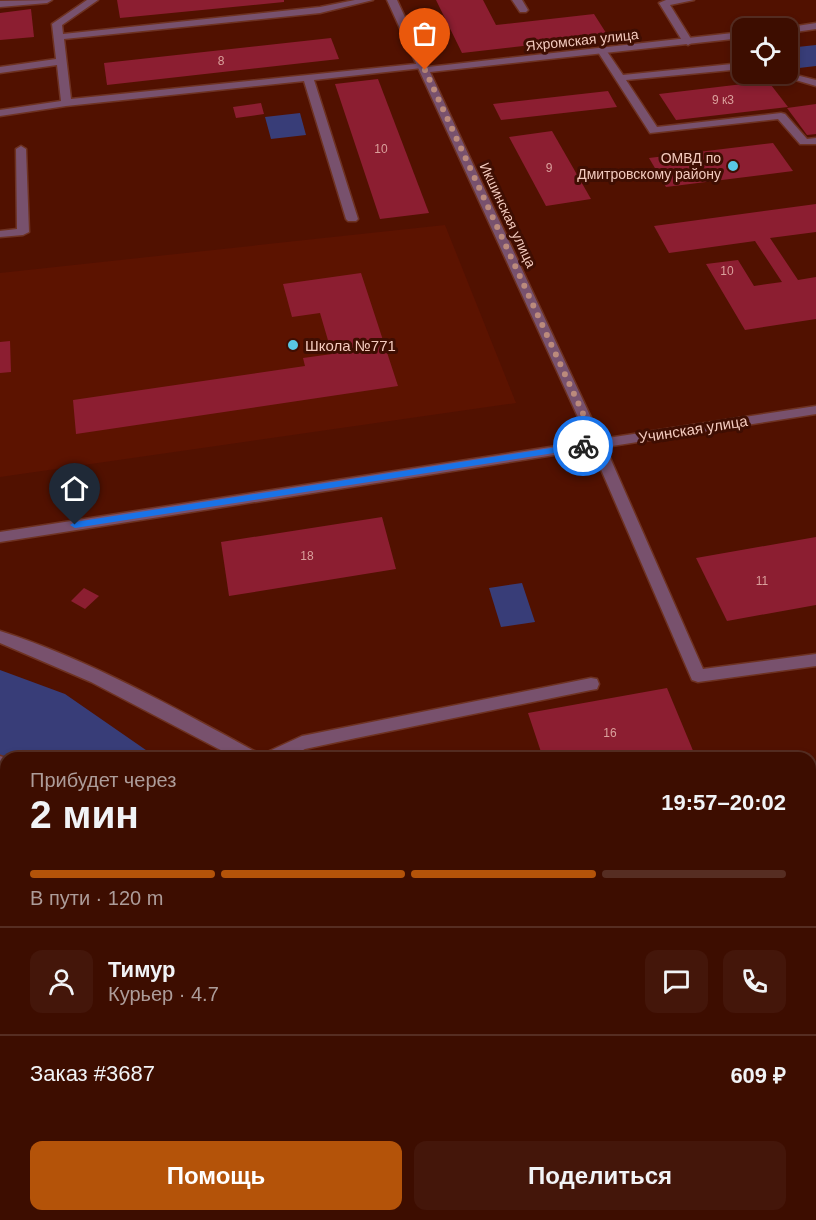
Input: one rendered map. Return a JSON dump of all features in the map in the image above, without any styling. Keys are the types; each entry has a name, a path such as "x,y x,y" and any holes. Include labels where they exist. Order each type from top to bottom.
{"street":[{"path":"0,4 51,10 93,0"},
{"path":"59,37 320,10 368,0"},
{"name":"Икшинская улица","path":"392,0 597,444 698,676 816,660"},
{"path":"517,0 523,10"},
{"path":"688,42 664,3 689,0"},
{"path":"51,10 59,37 66,103"},
{"path":"798,29 816,26"},
{"name":"Яхромская улица","path":"0,113 66,103 308,77 603,52 732,36"},
{"path":"603,52 654,131 782,116 804,142 816,141"},
{"path":"0,70 60,62"},
{"path":"621,78 732,67"},
{"path":"308,77 352,219"},
{"path":"798,78 816,83"},
{"path":"0,234 24,232 21,149"},
{"name":"Учинская улица","path":"0,537 816,410"},
{"path":"0,637 62,661 145,699 241,752"},
{"path":"283,752 302,743 356,731 591,684"}],"shaded area":[{"path":"816,45 816,66 799,68 798,47"},
{"path":"300,113 306,135 271,139 265,117"},
{"name":"Школа №771","path":"445,225 516,403 0,477 0,273"},
{"path":"522,583 535,622 501,627 489,588"},
{"path":"0,670 65,694 149,752 0,752"}],"building":[{"path":"117,0 284,0 284,2 120,18"},
{"path":"436,0 483,0 496,25 594,14 608,36 462,53"},
{"path":"31,9 34,37 0,40 0,13"},
{"path":"331,38 339,59 107,85 104,63"},
{"path":"378,79 429,213 380,219 335,84"},
{"path":"743,84 770,84 788,107 676,120 659,94"},
{"path":"608,91 617,107 501,120 493,104"},
{"path":"261,103 264,114 236,118 233,107"},
{"path":"816,104 816,134 807,135 787,108"},
{"path":"552,131 591,199 546,206 509,137"},
{"path":"773,143 793,171 666,187 649,158"},
{"path":"816,204 816,232 770,238 798,280 816,277 816,319 745,330 706,264 738,260 754,286 782,282 755,241 669,253 654,226"},
{"path":"361,273 398,386 76,434 73,400 305,366 303,358 332,354 320,313 292,317 283,284"},
{"path":"10,341 11,372 0,373 0,342"},
{"path":"382,517 396,569 229,596 221,542"},
{"path":"816,537 816,605 727,621 696,558"},
{"path":"84,588 99,596 85,609 71,601"},
{"path":"667,688 694,752 541,752 528,713"}],"way so far":[{"path":"425,70 597,444 583,446"}],"place":[{"name":"ОМВД по Дмитровскому району","path":"733,166"},
{"name":"Школа №771","path":"293,345"}],"route":[{"path":"75,525 583,446"}]}
